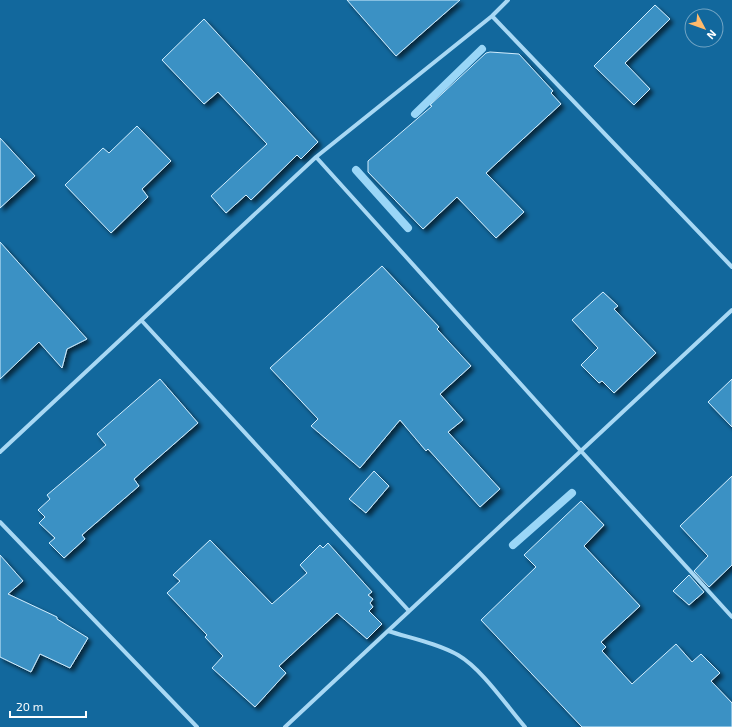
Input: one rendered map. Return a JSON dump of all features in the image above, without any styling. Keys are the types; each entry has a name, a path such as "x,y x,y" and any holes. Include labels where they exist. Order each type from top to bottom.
{"street":[{"path":"0,452 316,157 492,16 508,0"},
{"path":"492,16 732,267"},
{"path":"316,157 580,452 732,617"},
{"path":"285,727 732,310"},
{"path":"142,321 409,611"},
{"path":"0,522 197,727"},
{"path":"388,631 458,655 474,668 525,727"}],"building":[{"path":"347,0 460,0 396,56"},
{"path":"655,5 670,19 625,63 650,89 634,105 594,66"},
{"path":"204,19 318,142 301,159 297,155 251,200 246,195 226,213 211,196 267,144 218,92 204,104 162,60"},
{"path":"486,53 519,54 553,91 551,93 561,104 486,173 524,212 496,238 457,197 423,229 368,172 368,161 432,106 430,105"},
{"path":"137,126 171,161 142,189 148,197 111,233 65,185 103,148 109,153"},
{"path":"0,138 35,176 0,208"},
{"path":"0,242 87,339 67,349 62,368 39,342 0,379"},
{"path":"382,266 439,327 437,329 471,366 440,394 463,420 448,432 500,489 480,507 428,449 426,451 400,420 360,468 311,426 318,419 270,368"},
{"path":"603,292 618,306 614,309 656,353 614,393 602,381 599,383 581,365 598,348 572,320"},
{"path":"160,379 198,423 134,479 139,486 82,535 85,539 64,558 49,543 55,538 39,523 45,517 38,510 50,499 47,495 106,445 97,434"},
{"path":"732,379 732,427 708,402"},
{"path":"374,471 389,486 366,513 349,499"},
{"path":"732,476 732,565 709,587 694,571 708,556 680,526"},
{"path":"581,501 604,525 584,546 640,606 601,642 606,647 602,651 632,684 676,644 692,662 701,654 720,673 711,681 732,703 732,727 582,727 481,620 536,567 524,555"},
{"path":"210,540 272,604 307,573 300,565 320,545 323,548 328,543 372,592 368,595 373,599 370,603 373,607 369,611 382,624 367,639 337,613 279,666 286,673 255,707 212,668 223,656 205,637 207,635 167,593 180,581 173,575"},
{"path":"0,555 23,581 8,594 57,617 57,619 88,638 70,668 40,654 31,672 0,657"},
{"path":"689,575 704,592 689,605 673,591"}],"waterway":[{"path":"415,114 482,49"},
{"path":"356,170 408,228"},
{"path":"513,545 572,493"}]}
